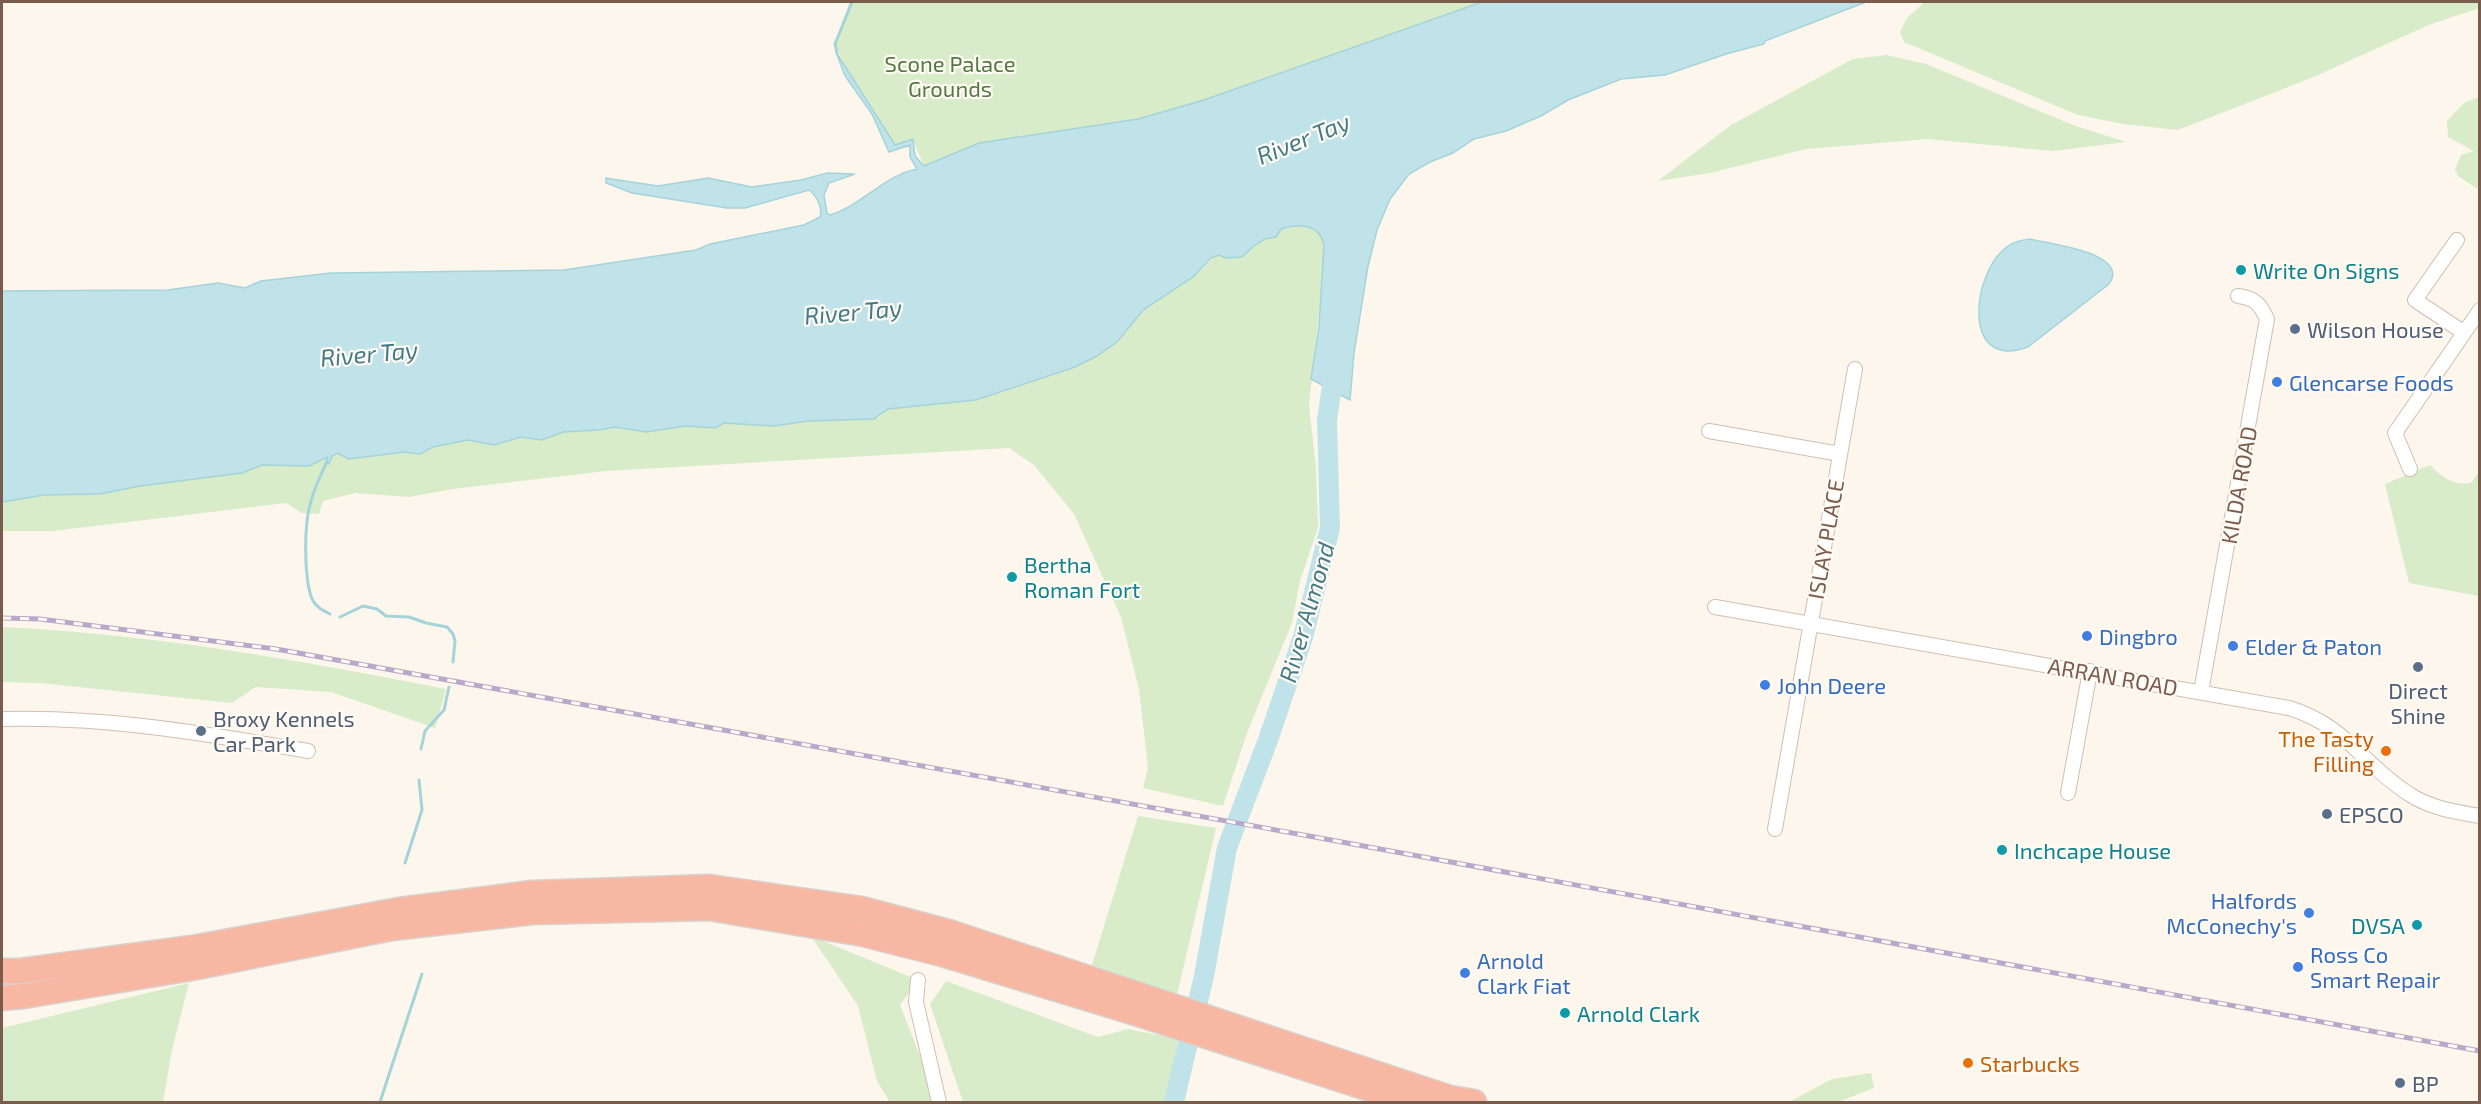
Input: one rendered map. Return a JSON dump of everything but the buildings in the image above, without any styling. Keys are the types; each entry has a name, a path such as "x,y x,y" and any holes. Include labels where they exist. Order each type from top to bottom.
{"highway":[{"path":"2,971 20,971 192,948 399,910 532,893 709,888 862,909 949,932 1410,1102"},
{"path":"2,998 192,968 392,928 533,912 709,908 863,934 1145,1006"},
{"path":"1237,1038 1450,1098 1474,1102"}],"street":[{"path":"2457,240 2415,300 2463,332"},
{"name":"KILDA ROAD","path":"2201,692 2267,319 2260,304 2250,297 2238,296"},
{"path":"2410,469 2395,432 2480,310"},
{"name":"ISLAY PLACE","path":"1775,829 1855,369"},
{"name":"ISLAY PLACE","path":"1709,431 1840,454"},
{"name":"ARRAN ROAD","path":"1715,607 2090,671 2289,708 2312,716 2343,737 2382,774 2409,795 2440,809 2480,816"},
{"path":"2068,793 2090,671"},
{"path":"2,719 56,720 135,726 234,738 308,751"},
{"path":"918,980 916,1002 939,1102"}],"green space":[{"name":"Scone Palace Grounds","path":"850,2 1482,2 1204,100 1138,119 979,143 924,166 913,140 895,146 841,58 835,44"},
{"path":"1925,2 2479,2 2480,8 2431,24 2311,78 2178,130 2123,124 2078,115 1904,42 1900,32 1907,18"},
{"path":"1887,55 1926,64 2073,125 2126,142 2053,151 1928,139 1806,149 1710,173 1658,181 1731,125 1853,59"},
{"path":"2479,97 2479,190 2458,176 2455,169 2461,155 2474,151 2448,137 2447,121 2464,103"},
{"path":"1309,226 1322,236 1325,256 1309,406 1316,467 1318,528 1300,581 1292,623 1247,733 1223,806 1143,788 1148,768 1139,689 1121,617 1074,514 1034,465 1009,448 606,471 453,489 409,497 355,493 323,501 319,514 302,513 286,503 53,531 2,531 2,502 44,495 100,494 140,486 242,473 262,465 309,466 324,457 337,453 349,459 404,452 426,452 433,447 468,440 494,445 521,437 542,440 563,432 615,427 646,432 686,426 715,428 724,423 774,426 808,421 878,418 888,409 976,400 1075,367 1097,356 1118,341 1143,310 1193,277 1214,257 1219,255 1226,258 1244,256 1254,245 1281,229"},
{"path":"2430,465 2443,477 2460,483 2472,482 2479,471 2479,596 2409,583 2385,484"},
{"path":"2,627 58,630 169,642 336,668 446,689 435,728 331,692 256,687 232,703 40,683 2,682"},
{"path":"1138,816 1216,828 1177,995 1092,965"},
{"path":"811,936 918,980 900,1005 938,1102 890,1102 877,1081 858,1006"},
{"path":"946,981 1098,1037 1128,1029 1178,1039 1168,1102 963,1102 930,1004"},
{"path":"189,983 172,1050 163,1102 2,1102 2,1028"},
{"path":"1871,1073 1874,1088 1838,1102 1789,1102 1832,1079"}],"water":[{"name":"River Tay","path":"1482,2 1866,2 1765,41 1764,44 1726,54 1665,75 1621,79 1568,100 1541,116 1506,131 1474,139 1453,153 1409,174 1390,199 1377,230 1368,266 1354,353 1350,400 1311,379 1319,326 1324,246 1322,238 1313,229 1295,226 1281,229 1276,237 1265,239 1242,257 1226,258 1219,255 1211,258 1193,277 1143,310 1118,341 1097,356 1075,367 976,400 888,409 874,419 808,421 774,426 724,423 715,428 686,426 646,432 615,427 563,432 542,440 521,437 494,445 468,440 433,447 420,454 404,452 349,459 337,453 332,456 329,464 326,463 327,457 309,466 262,465 242,473 140,486 100,494 44,495 2,502 2,291 168,290 218,283 245,288 261,281 331,273 564,270 696,250 710,244 804,225 820,217 819,202 809,190 745,208 727,208 632,193 606,183 606,178 658,186 708,178 752,187 801,180 827,173 855,174 829,183 824,195 827,213 830,215 852,205 894,177 917,169 910,157 910,145 889,152 872,114 845,76 836,52 895,145 913,139 915,156 924,166 979,143 1138,119 1204,100"},
{"path":"2030,239 2069,247 2099,257 2109,265 2113,273 2109,284 2028,347 2006,351 1991,345 1982,333 1979,316 1980,296 1986,276 1995,259 2011,244"}],"waterway":[{"path":"837,53 835,44 852,2"},
{"name":"River Almond","path":"1174,1102 1204,976 1227,848 1268,740 1303,637 1330,528 1327,420 1335,366"},
{"path":"327,461 310,505 306,552 307,579 312,599 317,606 330,614"},
{"path":"340,617 363,606 377,609 386,616 409,617 447,627 455,641 453,662"},
{"path":"421,749 425,731 444,710 449,687"},
{"path":"405,863 422,810 419,780"},
{"path":"380,1102 422,974"}],"railway":[{"path":"2,618 40,619 276,649 2480,1051"}],"place":[{"name":"Write On Signs","path":"2241,270"},
{"name":"Wilson House","path":"2295,329"},
{"name":"Glencarse Foods","path":"2277,382"},
{"name":"Bertha Roman Fort","path":"1012,577"},
{"name":"Dingbro","path":"2087,636"},
{"name":"Elder & Paton","path":"2233,646"},
{"name":"Direct Shine","path":"2418,667"},
{"name":"John Deere","path":"1765,685"},
{"name":"Broxy Kennels Car Park","path":"201,731"},
{"name":"The Tasty Filling","path":"2386,751"},
{"name":"EPSCO","path":"2327,814"},
{"name":"Inchcape House","path":"2002,850"},
{"name":"Halfords McConechy's","path":"2309,913"},
{"name":"DVSA","path":"2417,925"},
{"name":"Ross Co Smart Repair","path":"2298,967"},
{"name":"Arnold Clark Fiat","path":"1465,973"},
{"name":"Arnold Clark","path":"1565,1013"},
{"name":"Starbucks","path":"1968,1063"},
{"name":"BP","path":"2400,1083"}]}
